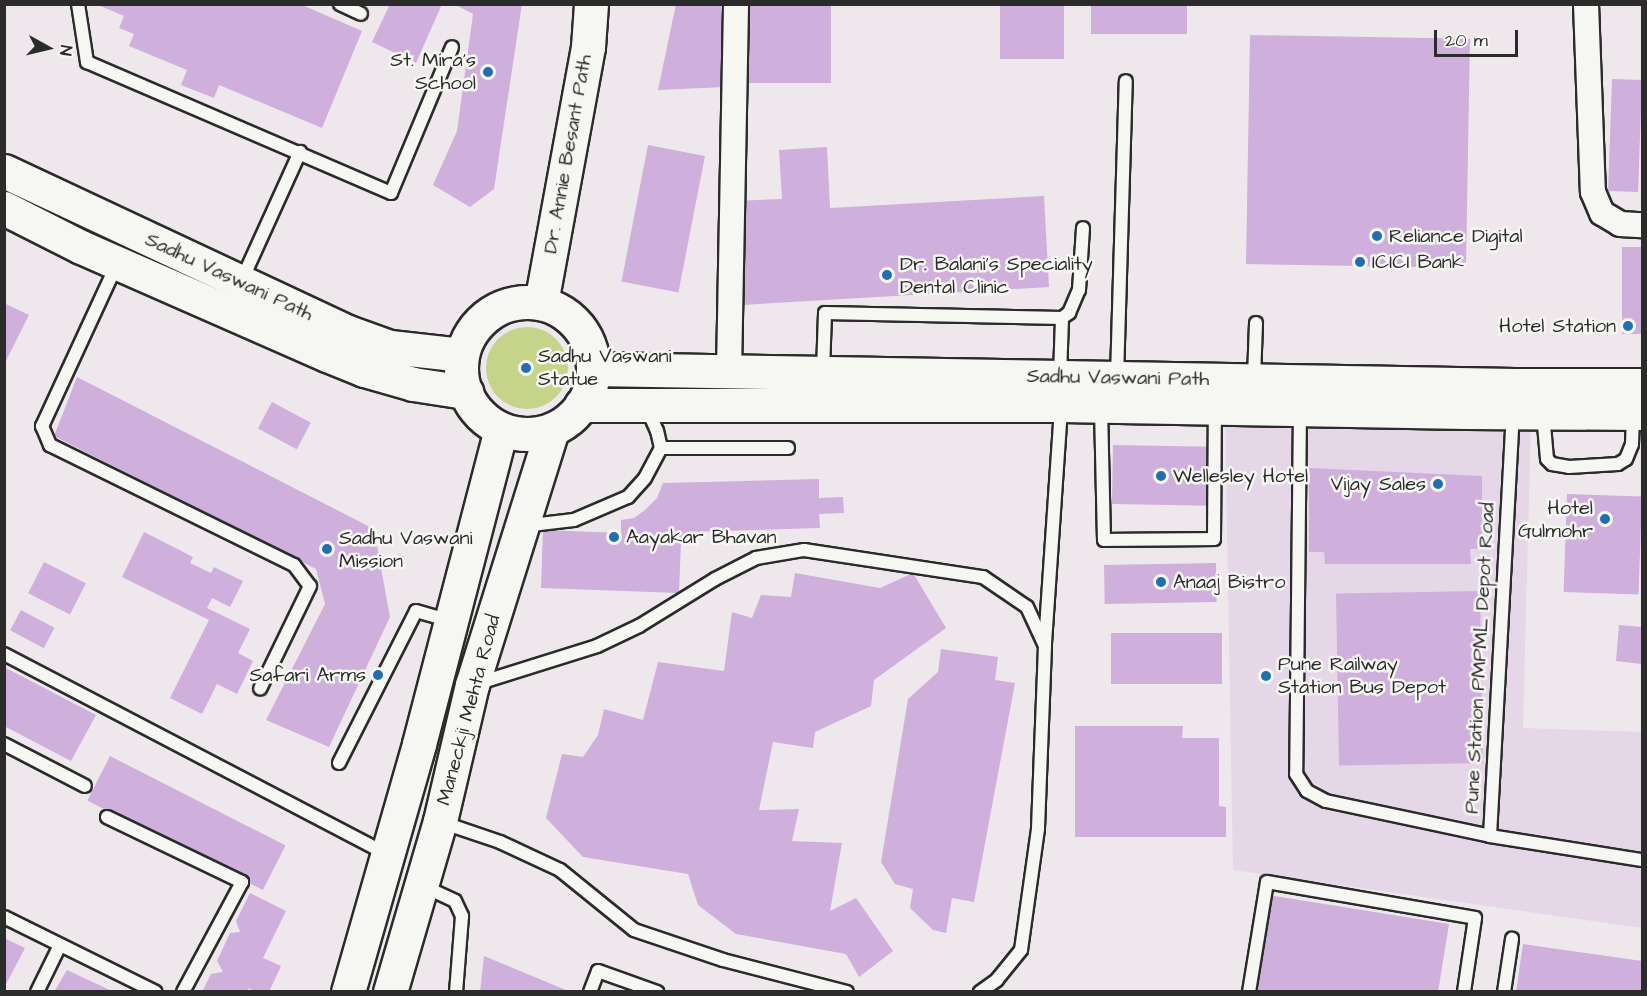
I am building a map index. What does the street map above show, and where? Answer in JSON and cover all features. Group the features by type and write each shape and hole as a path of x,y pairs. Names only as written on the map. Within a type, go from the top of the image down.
{"main road":[{"name":"Dr. Annie Besant Path","path":"541,303 588,47 591,4"},
{"name":"Sadhu Vaswani Path","path":"4,171 348,333 390,347 462,355"},
{"path":"4,208 117,263 364,370 412,384 466,392"},
{"path":"515,303 541,303 553,307 574,321 588,343 593,369 591,381 581,405 573,415 552,429 526,434 501,429 480,414 466,392 462,355 473,330 491,312 515,303"},
{"name":"Sadhu Vaswani Path","path":"593,369 823,372 1060,391 1109,392 1254,380 1300,395 1520,402 1639,403"},
{"path":"581,405 645,405 1060,391"},
{"path":"1109,392 1215,408 1300,395"},
{"name":"Maneckji Mehta Road","path":"348,992 451,621 501,429"},
{"name":"Maneckji Mehta Road","path":"390,992 440,821 472,686 552,429"}],"street":[{"path":"729,371 736,4"},
{"path":"1586,4 1593,192 1602,213 1620,224 1642,225"}],"lane":[{"path":"78,4 87,62 391,193 452,47"},
{"path":"340,4 361,14"},
{"path":"1126,81 1109,392 1104,540 1214,539 1215,408"},
{"path":"240,283 300,152"},
{"path":"823,372 825,314 1062,318 1069,314 1078,290 1083,228"},
{"path":"117,263 42,426 50,445 294,565 310,586 260,689"},
{"path":"980,992 997,980 1021,950 1038,829 1062,318"},
{"path":"1254,380 1256,323"},
{"name":"Pune Station PMPML Depot Road","path":"1300,395 1296,774 1307,791 1326,801 1490,836 1520,402"},
{"path":"1520,402 1547,459 1552,464 1569,467 1618,464 1626,459 1632,444 1639,403"},
{"path":"522,526 574,520 628,497 645,478 661,448 657,431 645,405"},
{"path":"661,448 788,447"},
{"path":"472,686 597,646 639,626 715,579 756,558 804,550 984,577 1027,607 1045,646"},
{"path":"339,763 416,611 451,621"},
{"path":"4,654 387,854"},
{"path":"4,744 85,786"},
{"path":"107,817 242,882 183,992"},
{"path":"440,821 500,842 560,870 634,930 723,960 848,992"},
{"path":"1490,836 1642,860"},
{"path":"1249,992 1268,882 1475,918 1464,992"},
{"path":"422,886 455,901 462,916 456,992"},
{"path":"4,917 156,992"},
{"path":"1504,992 1512,939"},
{"path":"37,992 60,945"},
{"path":"590,992 598,971 657,992"}],"shaded area":[{"path":"1225,417 1531,421 1523,728 1642,732 1642,928 1233,870"}],"green space":[{"path":"527,327 543,330 556,339 565,352 568,368 565,384 556,397 543,406 527,409 511,406 498,397 489,384 486,368 489,352 498,339 511,330"}],"building":[{"path":"96,4 300,4 362,31 322,128 219,85 214,98 181,85 187,70 129,46 134,34 119,28 124,16"},
{"name":"St. Mira's School","path":"390,4 442,4 416,63 372,42"},
{"name":"St. Mira's School","path":"454,4 522,4 494,189 470,207 433,185 457,131 473,14"},
{"path":"676,4 721,4 725,87 658,90"},
{"path":"749,4 831,4 831,83 749,83"},
{"path":"1000,4 1064,4 1064,59 1000,59"},
{"path":"1091,4 1187,4 1187,34 1091,34"},
{"path":"1250,35 1470,39 1466,268 1246,264"},
{"path":"1612,79 1642,80 1638,192 1608,191"},
{"path":"648,145 705,156 678,293 621,281"},
{"path":"827,147 830,208 1044,196 1049,287 742,305 736,201 782,199 779,150"},
{"path":"1622,247 1642,247 1642,334 1622,334"},
{"path":"4,303 29,315 4,365"},
{"name":"Sadhu Vaswani Mission","path":"77,377 374,529 390,617 329,747 266,720 325,604 316,569 54,436"},
{"path":"272,402 311,423 297,449 258,428"},
{"name":"Wellesley Hotel","path":"1113,445 1212,447 1211,506 1112,504"},
{"path":"1309,468 1482,476 1482,549 1470,549 1471,564 1325,564 1324,552 1309,552"},
{"name":"Aayakar Bhavan","path":"819,479 819,498 843,497 844,513 819,514 820,528 688,532 681,541 679,593 541,588 543,530 621,533 621,520 634,518 645,510 657,498 663,483"},
{"path":"1567,494 1642,497 1639,595 1564,592"},
{"path":"144,532 193,557 190,563 211,573 214,567 243,581 230,607 212,598 207,608 250,629 238,653 253,661 237,694 217,684 202,714 170,698 209,620 122,577"},
{"path":"44,562 86,583 70,615 28,593"},
{"path":"1216,563 1217,602 1105,604 1104,565"},
{"path":"795,573 880,588 913,573 946,628 874,680 871,706 815,732 813,748 773,742 759,810 799,809 792,841 842,843 830,911 856,898 893,951 859,977 846,954 736,934 698,905 688,874 583,857 546,818 562,754 583,757 598,735 604,709 643,720 658,662 724,671 732,612 752,618 761,595 791,597"},
{"path":"1480,591 1483,763 1339,765 1336,594"},
{"path":"21,610 55,628 44,648 10,630"},
{"path":"1619,625 1642,627 1642,664 1616,661"},
{"path":"1111,633 1222,633 1222,684 1111,684"},
{"path":"941,649 998,657 995,680 1015,683 974,902 952,898 946,933 933,930 910,908 913,889 895,884 881,862 908,699 938,672"},
{"path":"4,667 96,715 71,761 4,726"},
{"path":"1075,726 1183,726 1182,738 1219,738 1219,806 1226,807 1226,837 1075,837"},
{"path":"110,756 286,845 263,890 87,801"},
{"path":"250,893 286,911 263,958 281,966 269,992 255,992 249,988 247,992 202,992 211,974 223,972 217,961 230,933 240,932 236,921"},
{"path":"1268,895 1449,924 1438,992 1253,992"},
{"path":"4,938 25,948 4,988"},
{"path":"1523,944 1642,961 1642,992 1516,992"},
{"path":"484,956 566,990 566,992 480,992"},
{"path":"67,970 114,992 54,992"}],"place":[{"name":"St. Mira's School","path":"488,72"},
{"name":"Reliance Digital","path":"1377,236"},
{"name":"ICICI Bank","path":"1360,262"},
{"name":"Dr. Balani's Speciality Dental Clinic","path":"887,275"},
{"name":"Hotel Station","path":"1628,326"},
{"name":"Sadhu Vaswani Statue","path":"526,368"},
{"name":"Wellesley Hotel","path":"1161,476"},
{"name":"Vijay Sales","path":"1438,484"},
{"name":"Hotel Gulmohr","path":"1605,519"},
{"name":"Aayakar Bhavan","path":"614,537"},
{"name":"Sadhu Vaswani Mission","path":"327,549"},
{"name":"Anaaj Bistro","path":"1161,582"},
{"name":"Safari Arms","path":"378,675"},
{"name":"Pune Railway Station Bus Depot","path":"1266,676"}]}
